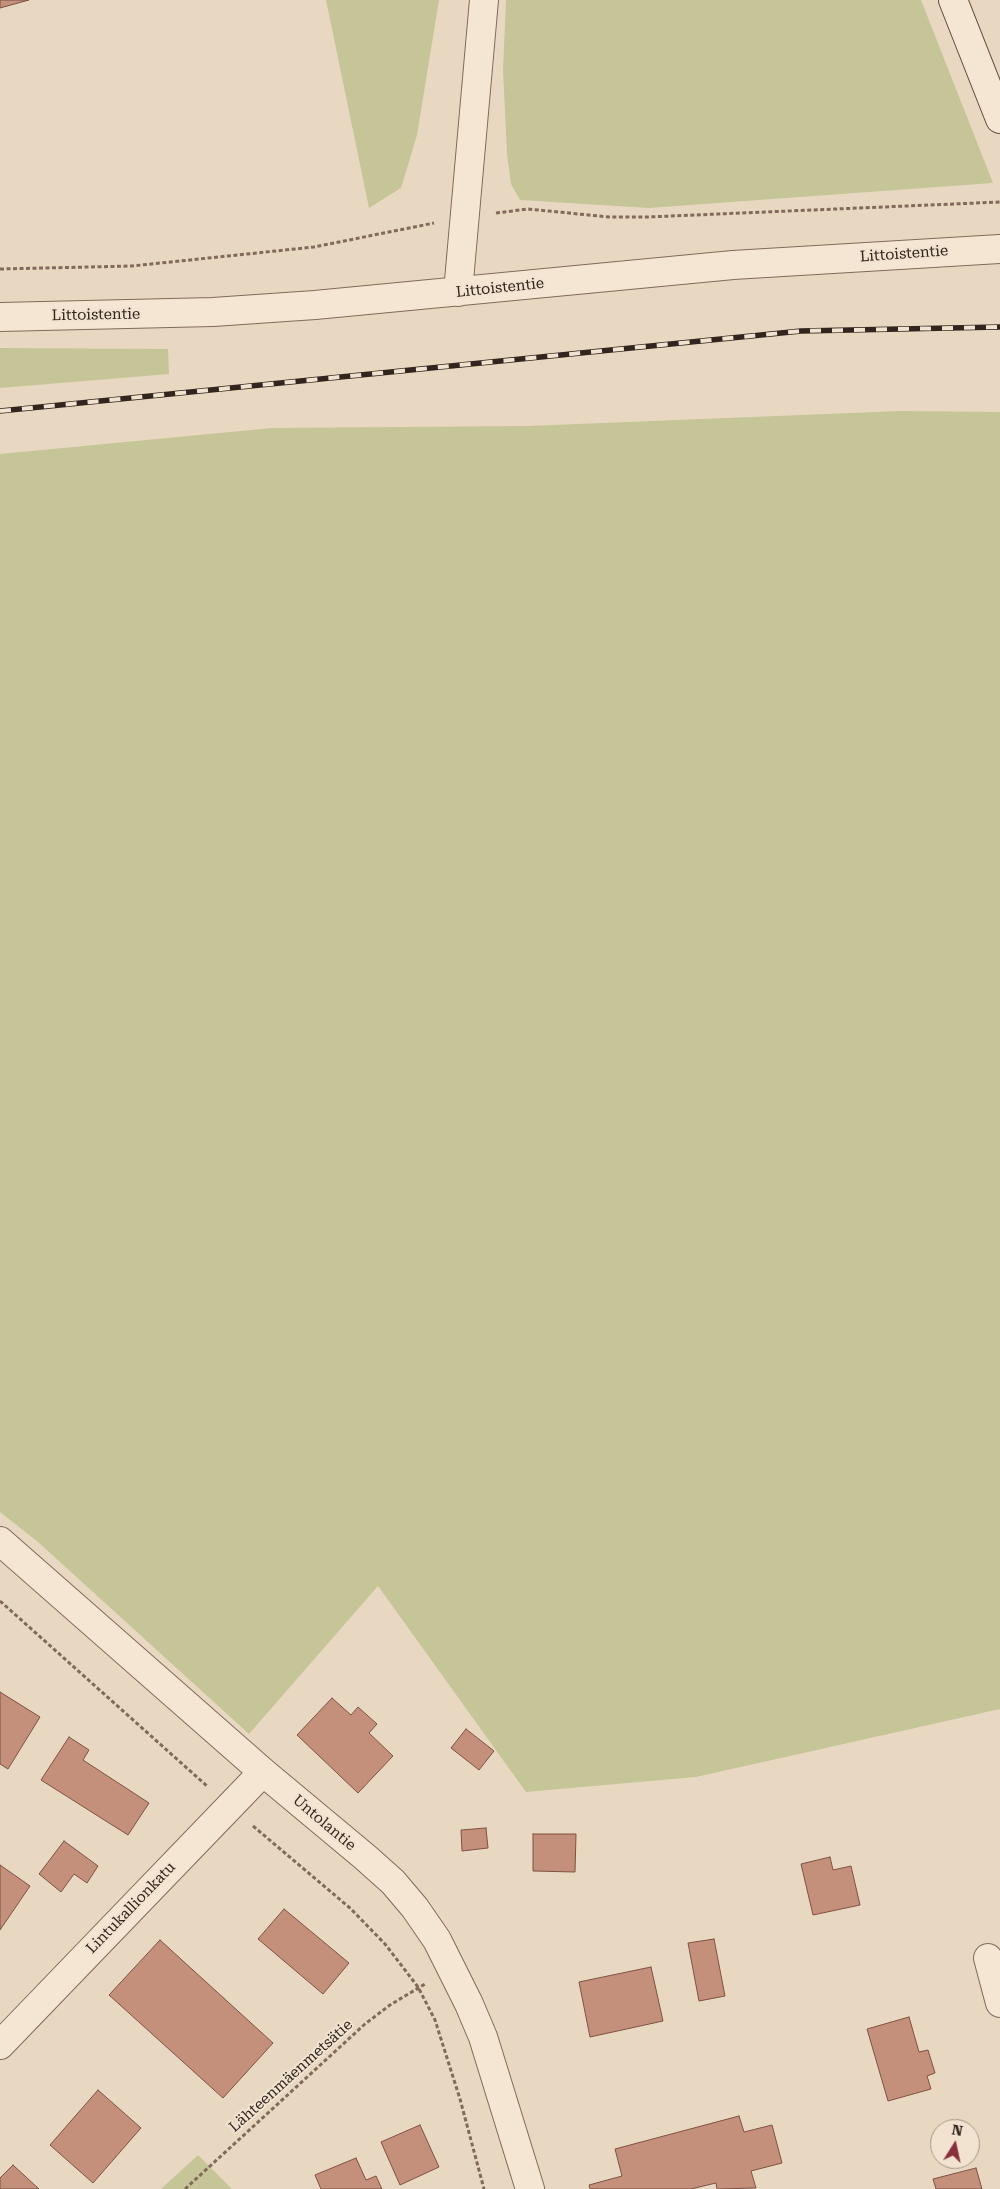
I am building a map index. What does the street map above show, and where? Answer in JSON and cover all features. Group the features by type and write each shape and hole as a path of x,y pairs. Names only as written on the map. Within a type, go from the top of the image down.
{"street":[{"path":"458,292 484,0"},
{"path":"953,0 1000,120"},
{"name":"Littoistentie","path":"0,317 213,312 315,306 733,265 1000,248"},
{"name":"Untolantie","path":"0,1540 263,1772 393,1882 415,1908 437,1940 470,2004 483,2037 530,2189"},
{"name":"Lintukallionkatu","path":"0,2045 229,1805 263,1772"},
{"path":"988,1958 1000,2004"}],"path":[{"path":"0,269 132,266 314,247 466,217 528,209 608,217 648,218 1000,202"},
{"path":"0,1601 229,1805 350,1908 386,1944 418,1987 435,2020 460,2098 484,2189"},
{"name":"Lähteenmäenmetsätie","path":"184,2189 366,2024 418,1987"}],"shaded area":[{"path":"326,0 439,0 417,135 401,188 369,208"},
{"path":"506,0 921,0 993,183 649,208 520,200 511,184 507,154 503,70"},
{"path":"0,348 168,349 169,374 0,388"},
{"path":"901,411 1000,412 1000,1709 696,1777 526,1792 378,1586 249,1734 38,1542 0,1512 0,454 272,428 527,426"},
{"path":"198,2155 232,2189 161,2189"}],"building":[{"path":"0,0 29,0 0,8"},
{"path":"0,1692 40,1717 8,1769 0,1764"},
{"path":"332,1698 351,1715 358,1707 377,1724 369,1733 393,1756 358,1793 297,1735"},
{"path":"466,1729 494,1751 479,1770 451,1748"},
{"path":"69,1737 89,1750 83,1760 149,1803 128,1835 41,1780"},
{"path":"486,1828 488,1848 462,1851 461,1830"},
{"path":"533,1834 576,1834 575,1872 533,1871"},
{"path":"64,1841 98,1866 87,1883 74,1874 61,1892 39,1874"},
{"path":"830,1857 833,1870 851,1866 860,1905 813,1915 801,1864"},
{"path":"0,1865 30,1886 0,1930"},
{"path":"284,1909 349,1963 323,1994 258,1939"},
{"path":"714,1939 725,1996 699,2001 688,1943"},
{"path":"160,1940 273,2043 223,2098 109,1995"},
{"path":"651,1967 663,2021 590,2037 579,1982"},
{"path":"909,2017 919,2052 928,2050 935,2073 927,2076 931,2089 888,2101 867,2029"},
{"path":"98,2090 141,2128 93,2183 50,2145"},
{"path":"739,2116 744,2132 772,2125 782,2163 751,2171 756,2188 717,2189 716,2183 691,2189 590,2189 589,2185 622,2176 615,2149"},
{"path":"420,2125 439,2167 400,2185 381,2142"},
{"path":"356,2158 366,2180 376,2176 382,2189 321,2189 315,2175"},
{"path":"13,2165 39,2189 0,2189 0,2178"},
{"path":"976,2169 982,2189 936,2189 933,2179"}],"railway":[{"path":"0,411 801,331 1000,327"}]}
